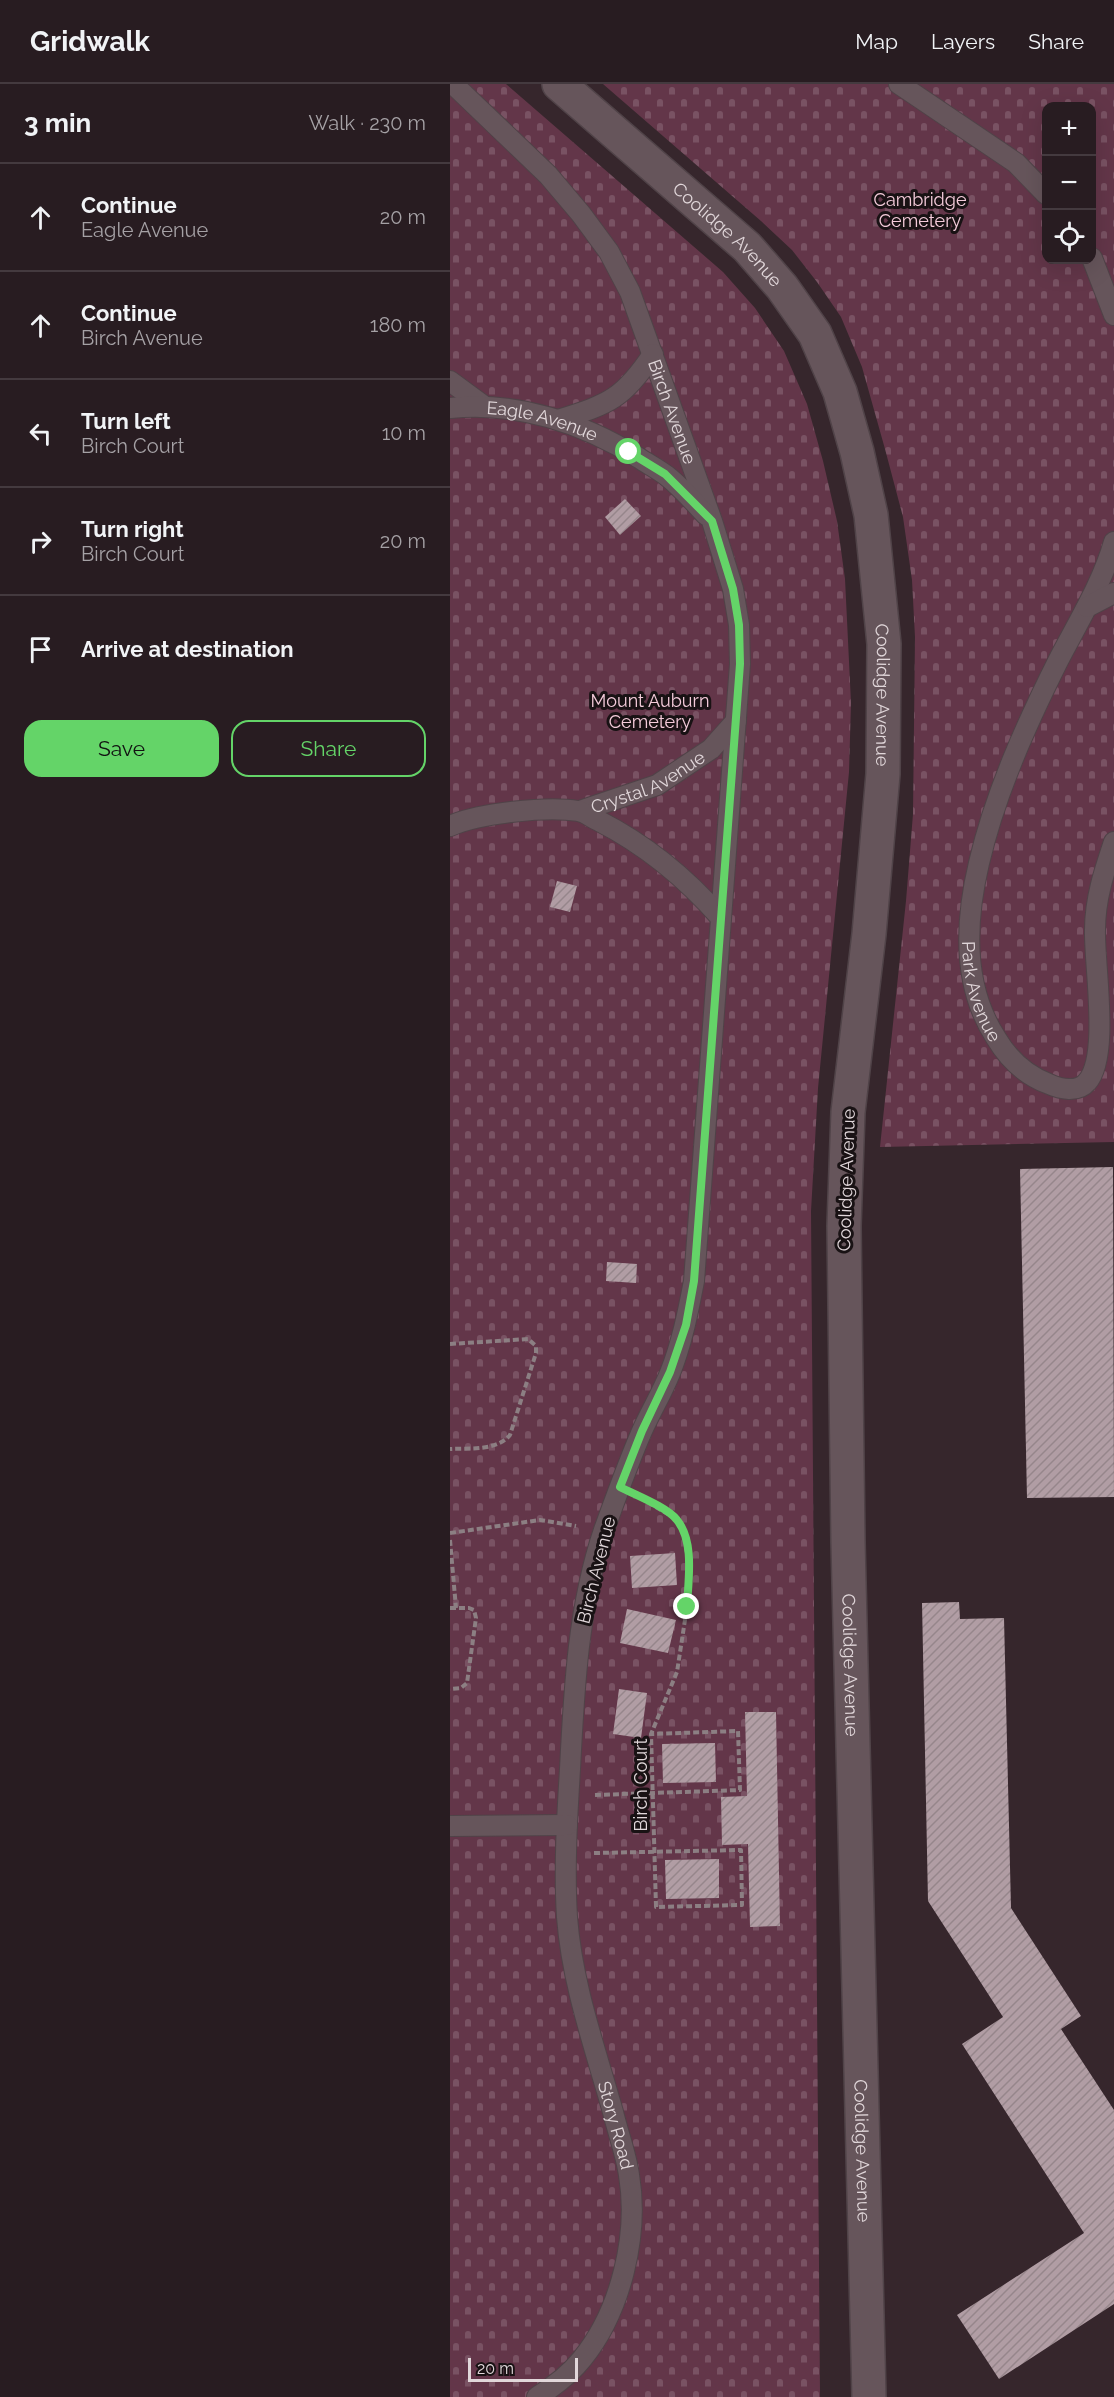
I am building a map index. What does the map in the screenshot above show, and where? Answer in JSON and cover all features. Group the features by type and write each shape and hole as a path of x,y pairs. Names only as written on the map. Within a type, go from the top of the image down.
{"street":[{"name":"Coolidge Avenue","path":"559,84 747,247 782,287 815,334 840,392 871,514 885,644 883,774 868,934 849,1093 844,1216 848,1542 869,2397"}],"lane":[{"name":"Birch Avenue","path":"453,84 548,175 609,252 630,292 712,521 733,589 739,625 740,664 694,1281 686,1325 670,1372 642,1431 603,1533 588,1593 574,1686 567,1826"},
{"path":"899,84 1016,163 1042,189"},
{"path":"1094,264 1114,315"},
{"path":"561,419 613,400 636,380 653,354"},
{"path":"450,381 484,406"},
{"name":"Eagle Avenue","path":"450,408 484,406 561,419 596,434 665,474 712,521"},
{"path":"1087,607 1114,542"},
{"path":"1087,607 1114,593"},
{"name":"Park Avenue","path":"1087,607 1020,743 993,815 979,863 969,918 971,975 983,1018 1008,1058 1033,1078 1059,1088 1075,1089 1087,1083 1095,1066 1099,987 1094,932 1098,892 1114,842"},
{"name":"Crystal Avenue","path":"450,826 495,813 579,811 657,785 711,748 736,721"},
{"name":"Crystal Avenue","path":"579,811 617,831 673,870 699,893 721,918"},
{"path":"450,1826 567,1826"},
{"name":"Story Road","path":"537,2397 553,2387 582,2360 604,2327 626,2258 632,2215 629,2175 578,1988 570,1948 566,1900 567,1826"}],"path":[{"path":"450,1344 528,1339 536,1346 510,1435 496,1446 450,1449"},
{"name":"Birch Court","path":"620,1487 676,1519 684,1534 688,1558 687,1607 677,1671 651,1734 652,1793 654,1852 656,1907 742,1905 741,1850 654,1852"},
{"path":"450,1533 540,1520 566,1523 603,1533"},
{"path":"450,1540 456,1608"},
{"path":"450,1608 469,1608 474,1610 476,1618 467,1683 461,1688 450,1689"},
{"path":"568,1796 740,1790 738,1731 651,1734"},
{"path":"566,1854 654,1852"}],"green space":[{"name":"Mount Auburn Cemetery","path":"450,84 506,84 723,272 755,308 784,351 807,404 837,521 845,579 851,703 849,772 818,1088 811,1211 820,2397 450,2397"},
{"name":"Cambridge Cemetery","path":"603,84 1114,84 1114,1142 880,1147 913,814 915,637 912,580 903,517 862,367 841,317 792,250"}],"building":[{"path":"625,499 641,516 620,535 605,517"},
{"path":"557,881 577,886 570,912 550,907"},
{"path":"1113,1167 1114,1497 1027,1498 1020,1169"},
{"path":"607,1262 637,1264 636,1283 606,1281"},
{"path":"675,1553 677,1585 632,1588 630,1556"},
{"path":"959,1602 960,1619 1004,1618 1011,1908 1081,2016 1061,2029 1114,2110 1114,2304 999,2379 957,2315 1084,2233 962,2044 1003,2017 928,1901 922,1603"},
{"path":"627,1609 676,1620 668,1653 620,1643"},
{"path":"619,1689 647,1693 641,1738 613,1734"},
{"path":"745,1712 776,1712 780,1926 750,1927 748,1844 722,1845 721,1797 747,1796"},
{"path":"715,1743 716,1782 663,1783 662,1744"},
{"path":"719,1859 719,1898 666,1899 665,1860"}],"route":[{"path":"629,452 665,474 712,521 733,589 739,625 740,664 694,1281 686,1325 670,1372 642,1431 620,1487 676,1519 684,1534 688,1558 687,1607"}]}
